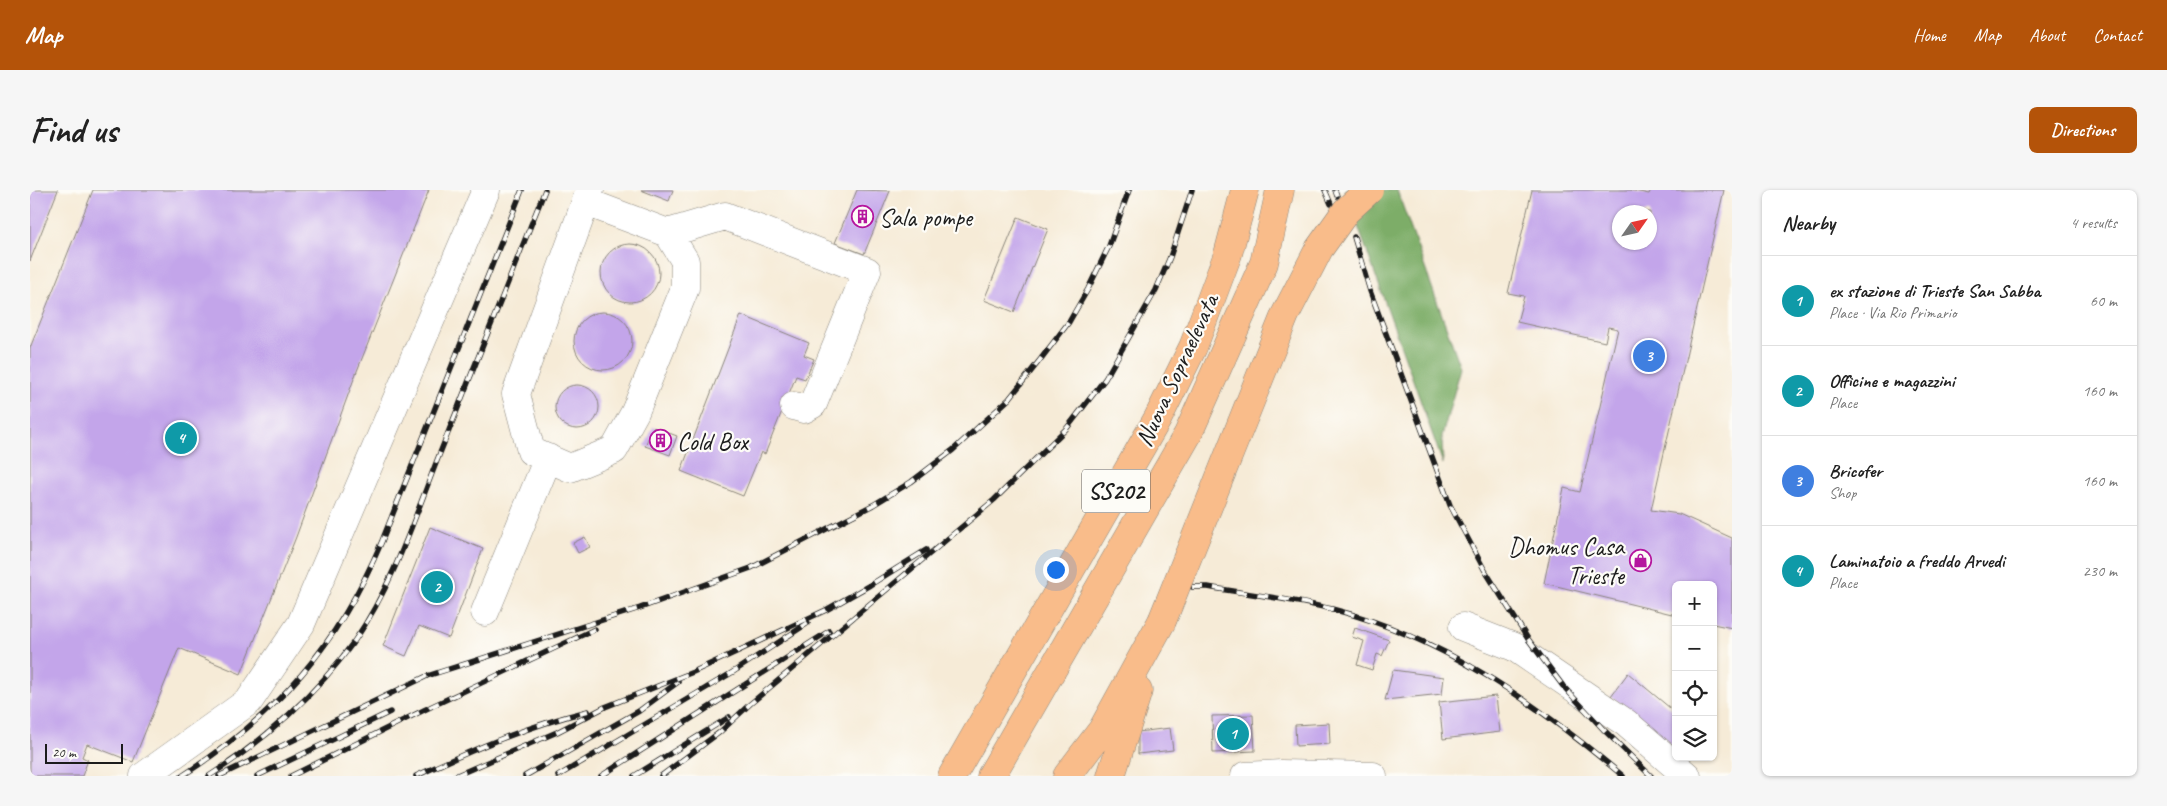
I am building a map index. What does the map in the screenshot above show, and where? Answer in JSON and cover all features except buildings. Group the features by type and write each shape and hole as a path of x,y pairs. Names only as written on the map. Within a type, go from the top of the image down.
{"highway":[{"name":"Nuova Sopraelevata","path":"952,776 1158,418 1192,347 1228,254 1244,190"},
{"name":"Nuova Sopraelevata","path":"991,776 1188,434 1264,263 1280,190"},
{"path":"1111,776 1115,757 1162,621 1285,315 1319,249 1346,211 1370,190"},
{"path":"1067,776 1102,730 1162,621"}],"street":[{"path":"144,776 249,701 301,624 486,190"},
{"path":"588,196 668,233 685,261 685,288 636,412 614,450 570,468 530,451 516,394 588,196"},
{"path":"668,233 725,216 867,271 814,404 804,409 794,406"},
{"path":"485,612 548,458"},
{"path":"1463,627 1514,647 1626,723 1687,776"},
{"path":"1246,776 1281,774 1374,776"}],"green space":[{"path":"1345,190 1397,190 1461,368 1442,436 1443,464"}],"railway":[{"path":"182,776 247,728 276,702 324,646 345,614 382,541 522,190"},
{"path":"209,776 250,748 307,698 355,640 381,597 402,551 545,190"},
{"path":"219,776 427,676 640,608 751,568 873,505 911,482 953,450 1009,399 1069,322 1109,246 1129,190"},
{"path":"661,776 720,732 750,704 994,500 1067,428 1105,379 1156,290 1170,257 1192,190"},
{"path":"1325,190 1331,204"},
{"path":"1335,190 1337,196"},
{"path":"1354,237 1370,291 1450,505 1484,569 1528,639 1563,686 1651,776"},
{"path":"455,776 557,732 605,707 693,672 826,610 926,550"},
{"path":"1192,587 1208,587 1317,605 1373,621 1412,637 1450,655 1522,698 1623,776"},
{"path":"558,776 733,672 808,623"},
{"path":"291,776 424,710 595,629"},
{"path":"601,776 829,631"},
{"path":"525,776 639,711 678,682"},
{"path":"416,776 501,739 588,711"},
{"path":"257,776 390,712"},
{"path":"634,776 729,717"}],"place":[{"name":"Sala pompe","path":"863,217"},
{"name":"Bricofer","path":"1649,356"},
{"name":"Laminatoio a freddo Arvedi","path":"181,438"},
{"name":"Cold Box","path":"661,441"},
{"name":"Dhomus Casa Trieste","path":"1640,560"},
{"name":"Officine e magazzini","path":"437,587"},
{"name":"ex stazione di Trieste San Sabba","path":"1233,734"}]}
